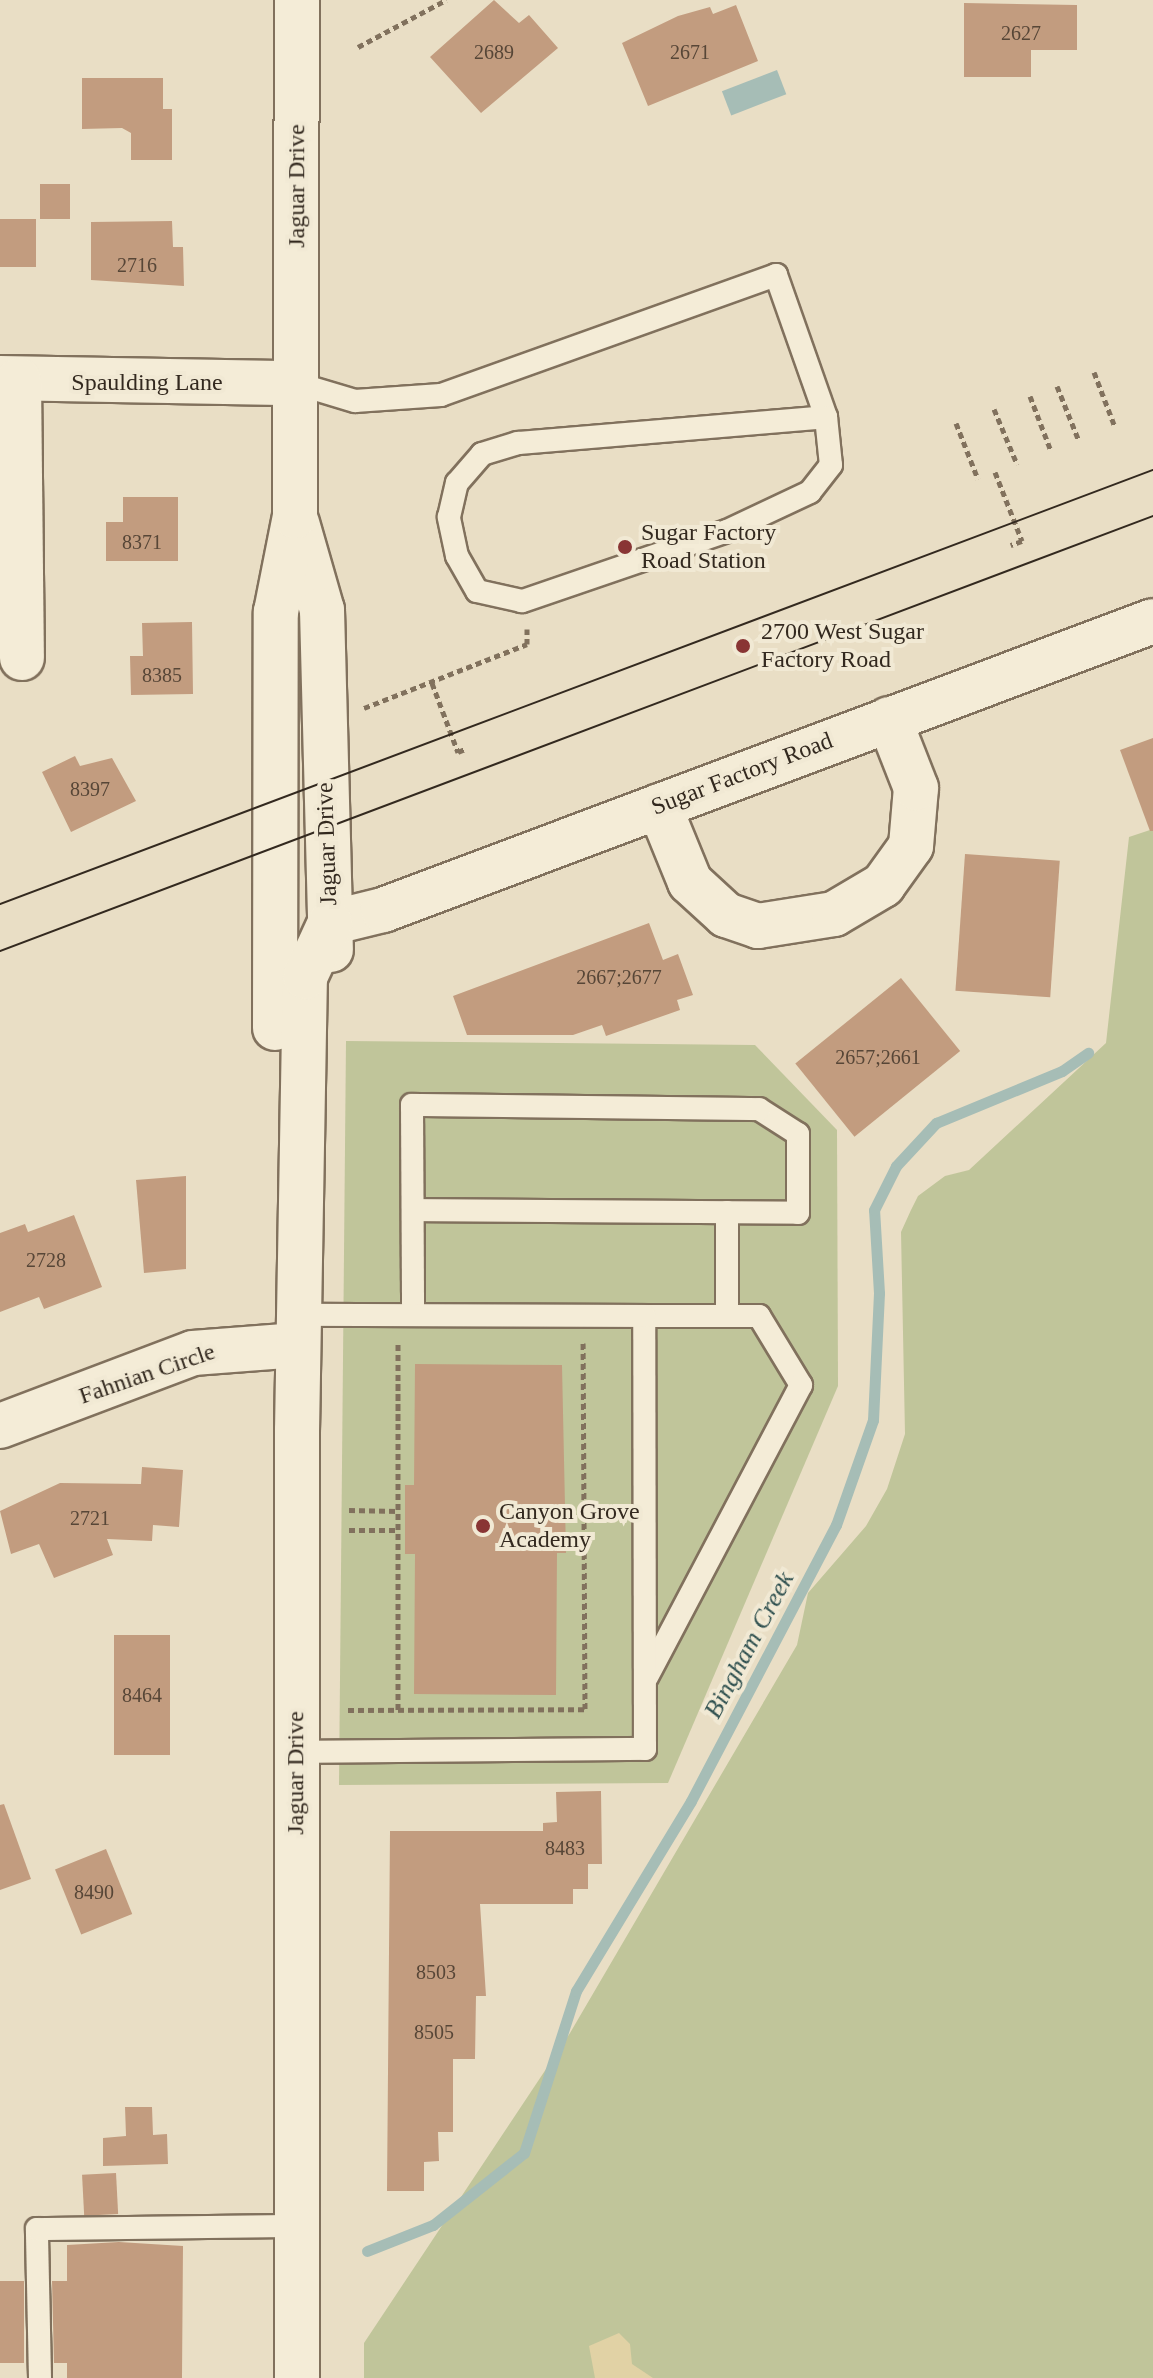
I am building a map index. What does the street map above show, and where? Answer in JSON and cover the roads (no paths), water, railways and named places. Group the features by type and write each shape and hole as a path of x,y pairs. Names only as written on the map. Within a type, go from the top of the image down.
{"main road":[{"name":"Jaguar Drive","path":"297,0 295,516 276,612 274,1113 302,1168 296,1752 297,2378"},
{"name":"Spaulding Lane","path":"10,379 295,383"},
{"path":"10,379 22,658"},
{"name":"Jaguar Drive","path":"295,516 322,610 330,923"},
{"name":"Sugar Factory Road","path":"330,923 383,910 1153,621"},
{"path":"659,806 690,882 719,911 758,926 834,914 883,885 911,846 916,788 889,719"},
{"path":"302,1168 305,977 330,923"},
{"name":"Fahnian Circle","path":"0,1426 193,1353 299,1330"}],"lane":[{"path":"295,383 355,401 441,395 776,275 826,417 831,465 810,492 727,531 522,601 477,591 457,556 451,505 457,483 482,454 518,443 826,417"},
{"path":"413,1210 798,1213 798,1134 759,1109 412,1105 413,1315"},
{"path":"727,1212 727,1316"},
{"path":"299,1330 413,1315 759,1316 801,1385 645,1681"},
{"path":"296,1752 645,1749 644,1316"},
{"path":"40,2378 37,2229 298,2226"}],"water":[{"path":"777,70 786,94 731,115 722,91"}],"waterway":[{"name":"Bingham Creek","path":"367,2251 433,2225 524,2153 576,1991 691,1801 836,1525 873,1420 879,1293 874,1210 896,1166 936,1123 1062,1071 1088,1053"}],"tram line":[{"path":"0,904 1153,470"},
{"path":"0,951 1153,516"}],"place":[{"name":"Sugar Factory Road Station","path":"625,547"},
{"name":"2700 West Sugar Factory Road","path":"743,646"},
{"name":"Canyon Grove Academy","path":"483,1526"}]}
